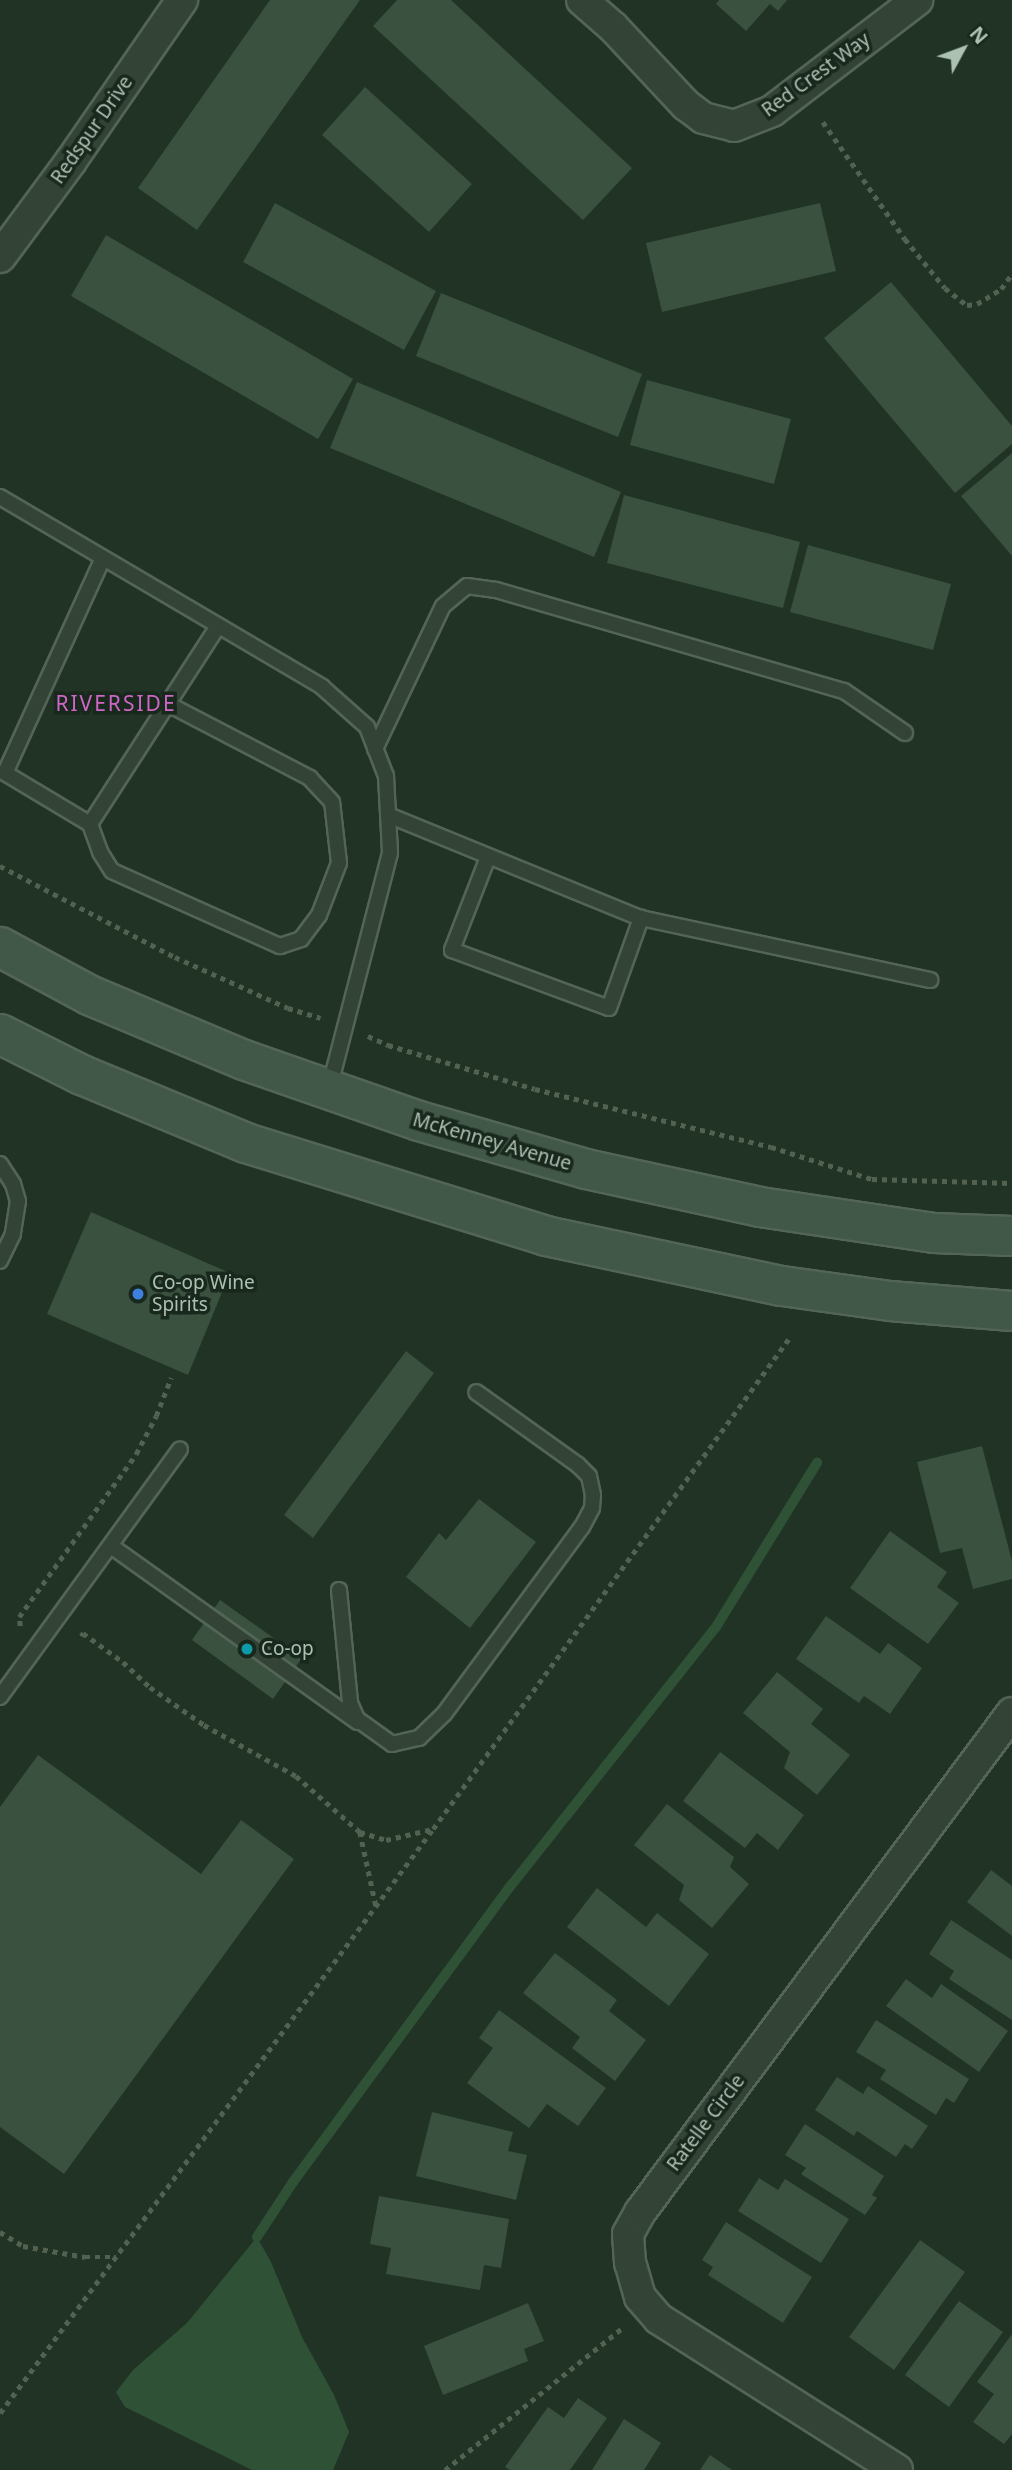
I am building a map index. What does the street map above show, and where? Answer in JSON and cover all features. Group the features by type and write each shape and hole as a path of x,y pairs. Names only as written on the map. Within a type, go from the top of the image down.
{"main road":[{"name":"McKenney Avenue","path":"0,947 89,995 244,1060 419,1121 599,1172 760,1207 934,1233 1012,1236"},
{"path":"0,1034 82,1075 246,1143 546,1236 782,1286 890,1301 1012,1311"}],"street":[{"name":"Redspur Drive","path":"0,257 71,161 182,0"},
{"name":"Red Crest Way","path":"582,0 614,27 686,105 703,118 734,126 772,111 893,11 917,0"},
{"name":"Ratelle Circle","path":"897,2470 659,2319 640,2297 630,2263 628,2234 641,2211 1012,1713"}],"lane":[{"path":"0,497 322,687 367,727 386,776 390,853 329,1089"},
{"path":"103,558 5,773 90,824 100,852 112,871 280,946 301,939 318,915 339,863 332,802 310,778 168,704"},
{"path":"375,748 443,606 467,586 496,590 844,691 905,733"},
{"path":"90,824 218,626"},
{"path":"388,815 641,918 930,980"},
{"path":"488,857 452,950 609,1007 641,918"},
{"path":"0,1164 13,1184 18,1201 13,1234 0,1261"},
{"path":"111,1546 376,1735 391,1744 419,1738 432,1728 582,1527 592,1508 593,1495 589,1476 578,1465 476,1392"},
{"path":"0,1697 180,1449"},
{"path":"340,1590 349,1703 357,1718 376,1735"}],"path":[{"path":"823,122 905,239 945,288 967,305 977,304 1000,289 1012,274"},
{"path":"0,866 175,957 288,1008"},
{"path":"388,1045 534,1089 771,1147 873,1179 1012,1183"},
{"path":"0,2413 433,1829 790,1337"},
{"path":"13,1636 20,1622 19,1617 136,1454 171,1378"},
{"path":"20,1622 66,1656 83,1633 184,1712 296,1776 360,1832 386,1840 404,1838 433,1829"},
{"path":"360,1832 376,1906"},
{"path":"0,2232 23,2246 85,2257 116,2257"},
{"path":"445,2470 623,2327"}],"shaded area":[{"path":"257,2237 271,2262 302,2337 334,2395 349,2432 333,2470 252,2470 125,2407 116,2392 133,2370 187,2323"}],"building":[{"path":"270,0 360,0 197,230 138,188"},
{"path":"397,0 451,0 632,168 583,220 373,26"},
{"path":"719,0 787,0 778,11 770,4 746,31 716,4"},
{"path":"365,87 472,184 429,232 322,135"},
{"path":"275,203 436,291 404,350 243,262"},
{"path":"820,203 836,271 662,312 646,243"},
{"path":"106,235 353,379 318,439 71,296"},
{"path":"891,282 1012,426 1012,444 955,493 824,338"},
{"path":"441,293 642,374 618,437 416,356"},
{"path":"647,380 791,419 774,484 630,445"},
{"path":"357,382 621,492 594,557 330,448"},
{"path":"1012,453 1012,556 961,496"},
{"path":"624,495 800,542 783,608 607,563"},
{"path":"808,545 951,584 933,650 790,612"},
{"name":"Co-op Wine Spirits","path":"91,1212 230,1273 188,1375 47,1314"},
{"path":"406,1351 434,1373 313,1538 284,1515"},
{"path":"982,1446 1012,1561 1012,1579 973,1589 962,1548 940,1553 917,1462"},
{"path":"479,1499 536,1542 470,1628 406,1577 439,1533 446,1540"},
{"path":"890,1531 947,1572 937,1587 959,1603 928,1644 850,1588"},
{"name":"Co-op","path":"220,1600 302,1658 273,1699 192,1640"},
{"path":"826,1616 880,1654 888,1643 922,1668 890,1714 864,1696 859,1703 796,1659"},
{"path":"777,1672 823,1709 811,1724 850,1755 817,1795 784,1768 790,1752 743,1713"},
{"path":"720,1752 804,1815 778,1850 757,1833 745,1848 683,1801"},
{"path":"38,1755 201,1874 241,1820 294,1859 64,2174 0,2127 0,1807"},
{"path":"667,1804 734,1857 730,1867 749,1884 712,1928 679,1900 684,1885 634,1845"},
{"path":"991,1870 1012,1886 1012,1936 967,1902"},
{"path":"597,1888 646,1927 657,1913 709,1954 669,2006 567,1927"},
{"path":"951,1920 1012,1960 1012,2020 949,1979 954,1971 929,1954"},
{"path":"555,1953 617,2000 609,2011 646,2040 615,2081 572,2048 580,2037 523,1993"},
{"path":"906,1979 932,1998 941,1984 1008,2031 979,2072 886,2006"},
{"path":"499,2010 606,2088 578,2126 547,2104 529,2128 467,2083 493,2048 479,2038"},
{"path":"876,2020 969,2079 954,2103 946,2098 936,2115 880,2079 886,2070 856,2052"},
{"path":"837,2077 863,2094 868,2086 928,2126 912,2149 905,2144 896,2157 857,2131 854,2136 815,2110"},
{"path":"432,2112 513,2132 508,2151 527,2155 516,2200 416,2176"},
{"path":"805,2124 884,2176 872,2195 877,2198 865,2215 801,2174 806,2168 785,2155"},
{"path":"759,2178 778,2190 785,2179 849,2219 821,2263 738,2211"},
{"path":"379,2196 509,2219 501,2268 484,2265 480,2290 386,2274 391,2248 370,2244"},
{"path":"726,2222 812,2277 783,2323 708,2275 713,2267 702,2260"},
{"path":"920,2240 965,2272 894,2370 849,2337"},
{"path":"959,2301 1003,2332 949,2407 905,2375"},
{"path":"528,2303 544,2341 524,2349 528,2361 443,2395 424,2346"},
{"path":"1012,2334 1012,2434 1004,2444 973,2422 994,2394 977,2382"},
{"path":"578,2398 607,2418 570,2470 510,2470 505,2467 548,2407 564,2418"},
{"path":"624,2419 661,2443 644,2470 592,2470"},
{"path":"710,2455 732,2470 700,2470"}],"waterway":[{"path":"257,2237 293,2182 513,1883 716,1627 817,1463"}],"place":[{"name":"Co-op Wine Spirits","path":"138,1294"},
{"name":"Co-op","path":"247,1649"}],"district":[{"name":"RIVERSIDE","path":"116,703"}]}
